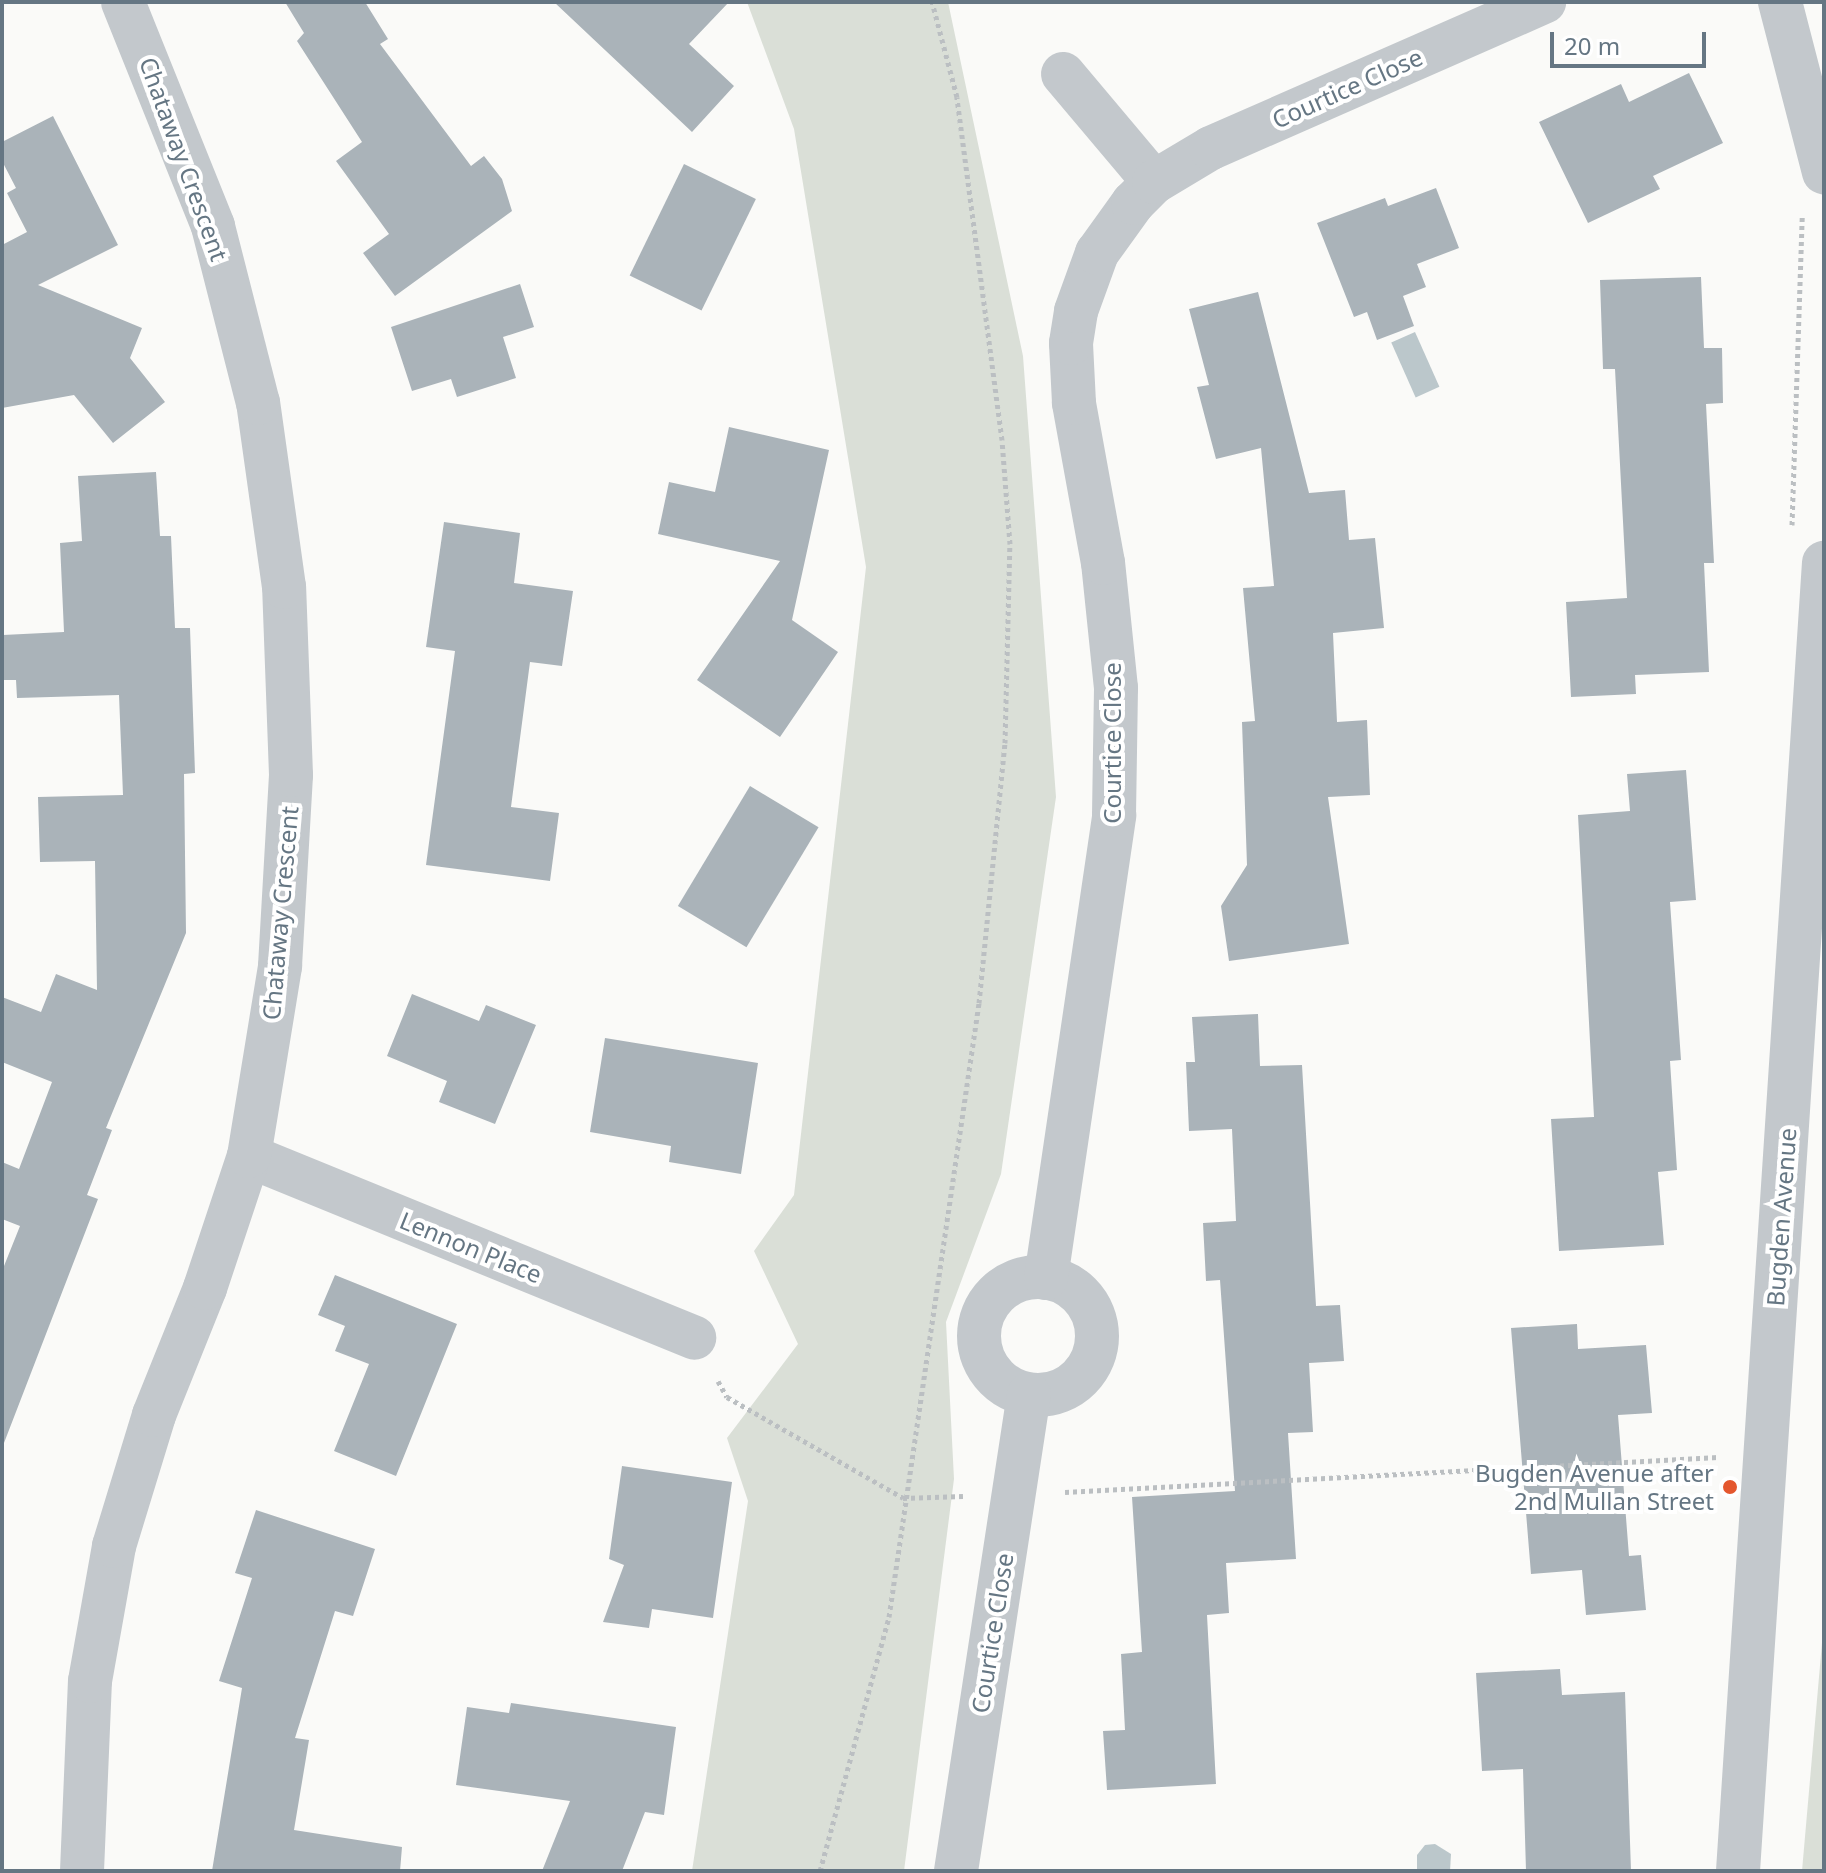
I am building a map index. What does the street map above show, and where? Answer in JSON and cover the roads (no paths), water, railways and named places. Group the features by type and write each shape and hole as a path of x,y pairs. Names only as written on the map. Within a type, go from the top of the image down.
{"street":[{"name":"Chataway Crescent","path":"82,1871 90,1681 114,1546 154,1415 205,1288 249,1156 280,966 291,790 284,587 258,403 213,226 123,2"},
{"name":"Courtice Close","path":"1046,1278 1114,815 1116,688 1103,563 1074,403 1071,343 1076,311 1097,253 1133,203 1154,182 1211,148 1544,2"},
{"path":"1780,2 1824,172"},
{"path":"1063,74 1154,182"},
{"name":"Bugden Avenue","path":"1738,1871 1824,563"},
{"name":"Lennon Place","path":"249,1156 694,1338"},
{"path":"1030,1278 1046,1278 1074,1289 1085,1301 1097,1329 1097,1344 1074,1384 1029,1395 1014,1391 990,1372 979,1344 979,1328 1002,1289 1030,1278"},
{"name":"Courtice Close","path":"956,1871 1029,1395"}],"place":[{"name":"Bugden Avenue after 2nd Mullan Street","path":"1730,1487"}]}
